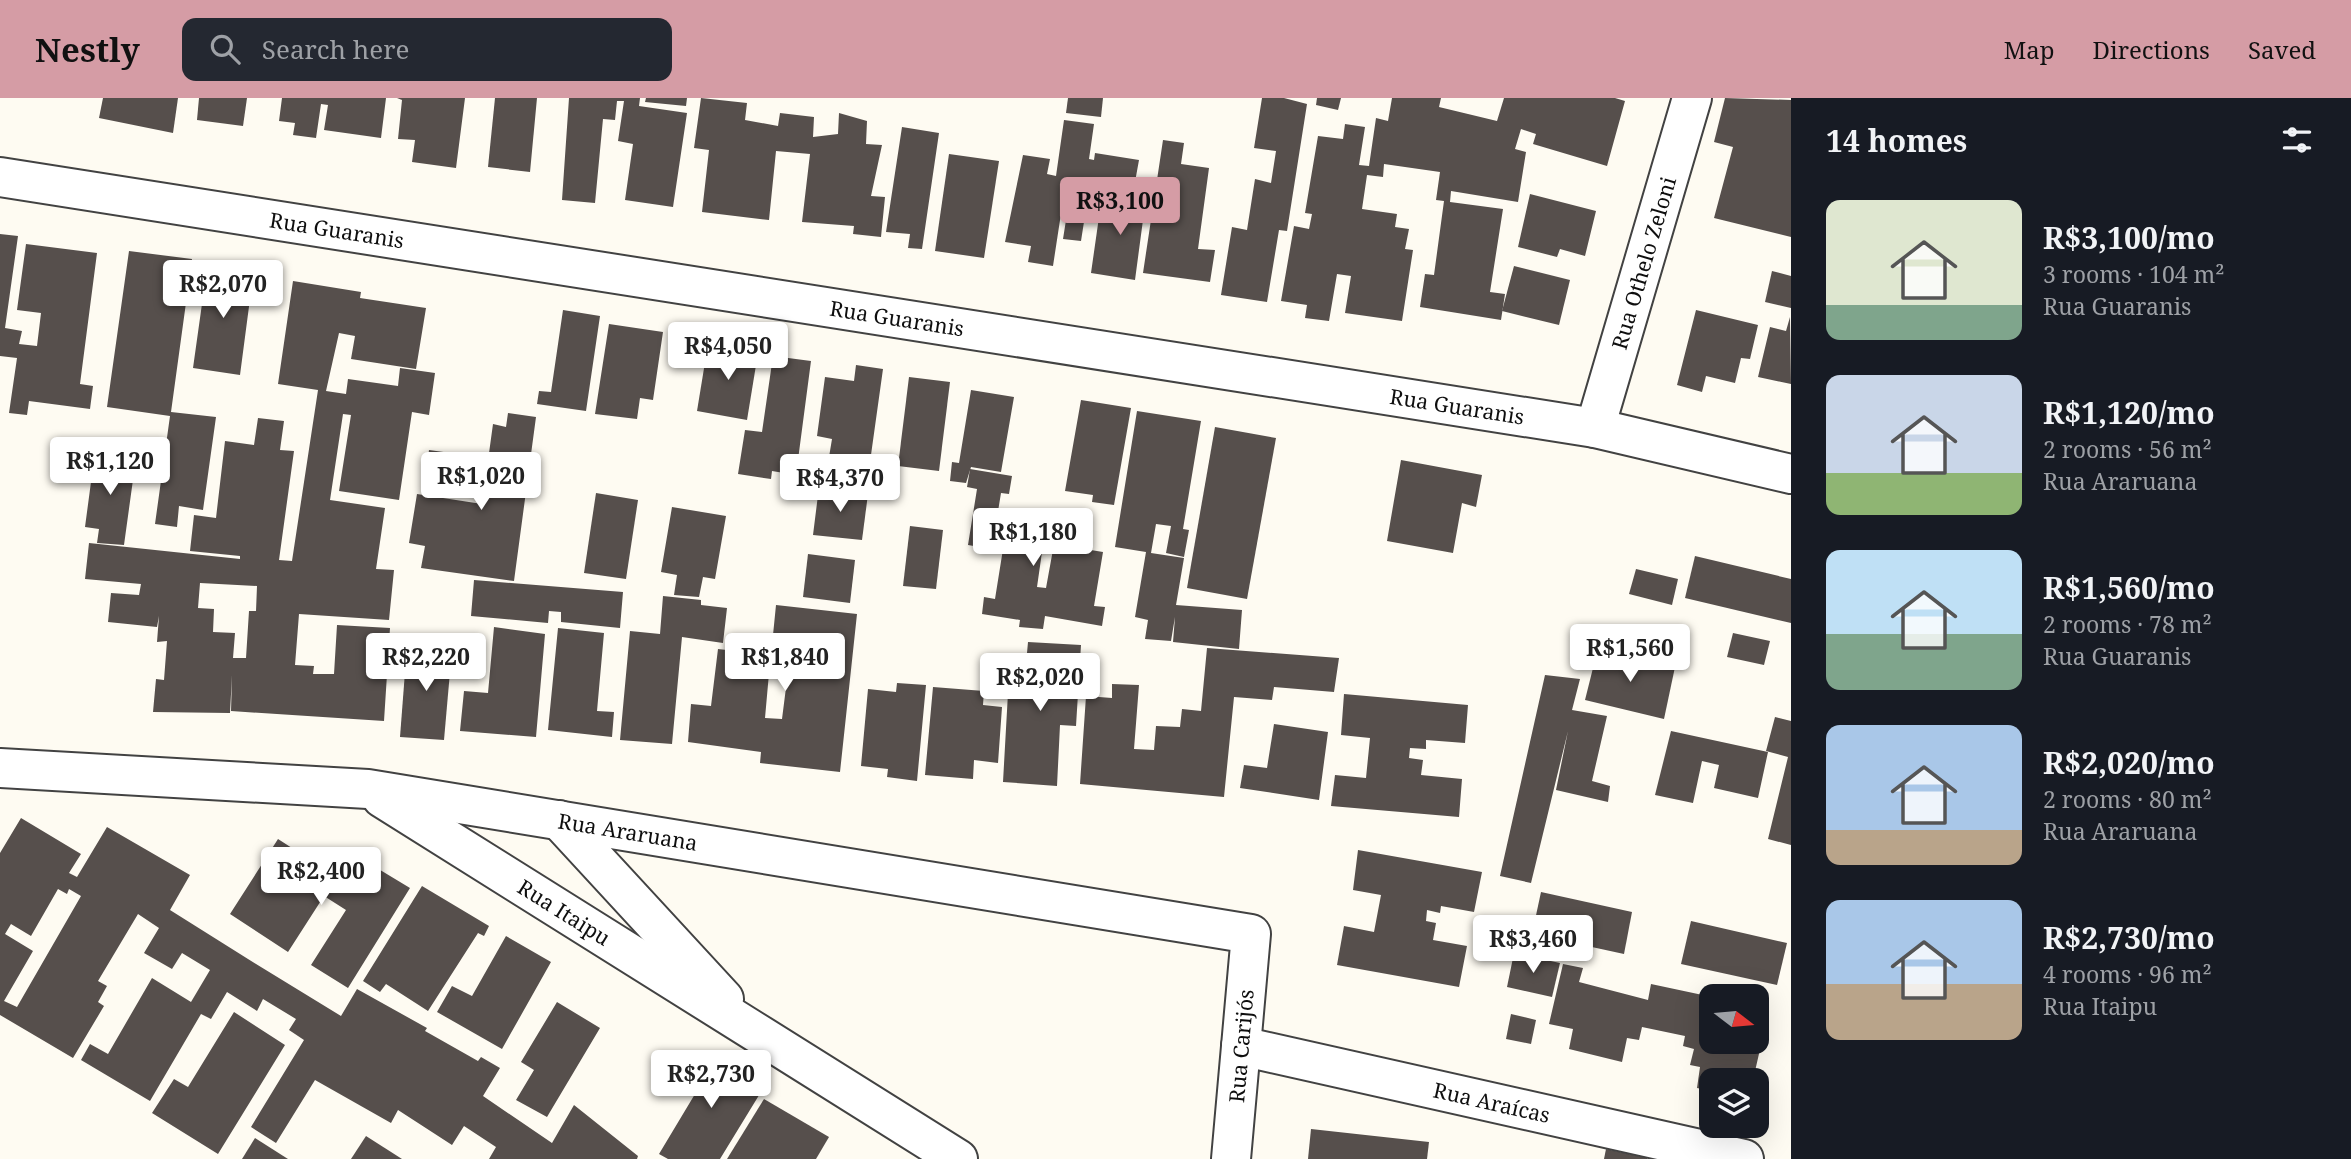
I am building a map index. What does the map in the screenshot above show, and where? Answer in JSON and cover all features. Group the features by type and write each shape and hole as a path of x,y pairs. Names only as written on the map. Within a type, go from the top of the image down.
{"street":[{"name":"Rua Othelo Zeloni","path":"1595,428 1692,98"},
{"name":"Rua Guaranis","path":"0,177 1595,428 1791,474"},
{"name":"Rua Araruana","path":"0,768 368,789 1251,934"},
{"name":"Rua Itaipu","path":"368,789 759,1037 958,1159"},
{"name":"Rua Itaipu","path":"559,820 759,1037"},
{"name":"Rua Carijós","path":"1231,1159 1251,934"},
{"name":"Rua Araícas","path":"1241,1046 1744,1159"}],"building":[{"path":"103,98 178,98 173,133 99,118"},
{"path":"199,98 247,98 243,126 197,120"},
{"path":"282,98 386,98 381,138 324,130 328,105 321,104 316,138 293,135 295,123 279,121"},
{"path":"397,98 465,98 456,168 412,162 415,140 398,139 402,100"},
{"path":"495,98 537,98 530,172 488,167"},
{"path":"569,98 640,98 639,106 687,113 673,207 625,200 633,144 618,141 624,101 617,101 615,120 603,119 595,203 562,200"},
{"path":"646,98 687,98 686,106 645,102"},
{"path":"701,98 747,103 745,120 778,126 780,113 814,117 813,137 838,134 839,113 867,121 866,144 882,145 871,196 885,197 881,237 853,234 854,226 802,222 810,154 776,151 769,220 702,212 709,150 694,148"},
{"path":"1068,98 1103,98 1101,117 1066,113"},
{"path":"1262,98 1284,98 1307,104 1287,231 1279,230 1267,302 1221,295 1232,227 1247,230 1255,179 1271,183 1276,151 1254,148"},
{"path":"1317,98 1341,98 1338,110 1316,105"},
{"path":"1392,98 1441,98 1439,107 1497,121 1504,98 1615,98 1625,101 1607,166 1533,144 1536,134 1521,129 1515,149 1526,152 1518,202 1451,191 1450,202 1503,209 1490,292 1505,294 1501,320 1420,307 1425,274 1434,275 1444,201 1436,200 1440,172 1384,164 1383,177 1367,175 1362,209 1397,214 1395,227 1409,229 1405,249 1413,250 1402,321 1345,313 1351,276 1337,274 1329,321 1305,318 1307,305 1281,301 1294,226 1309,229 1312,214 1305,213 1318,136 1343,139 1345,124 1365,127 1359,165 1369,166 1376,118 1388,121"},
{"path":"1725,98 1791,100 1791,237 1714,218 1733,147 1714,142"},
{"path":"1064,120 1094,124 1089,159 1094,160 1095,153 1139,160 1135,182 1091,177 1081,241 1063,239 1070,195 1064,194 1053,266 1028,262 1031,246 1005,242 1023,155 1050,159 1047,174 1056,176"},
{"path":"902,127 939,133 922,249 908,248 910,234 886,232"},
{"path":"1163,140 1184,143 1181,164 1209,168 1198,249 1215,250 1210,282 1143,273"},
{"path":"949,154 999,161 984,258 935,251"},
{"path":"1130,188 1147,190 1135,280 1091,273 1101,203 1126,207"},
{"path":"1530,194 1596,211 1585,256 1560,249 1557,257 1518,247"},
{"path":"0,234 18,236 5,328 22,331 19,344 37,346 41,313 17,310 26,244 97,253 80,384 93,386 90,409 29,401 27,415 9,413 17,358 0,356"},
{"path":"129,251 192,259 171,412 216,417 203,510 179,506 177,527 155,524 170,416 107,407"},
{"path":"208,261 233,263 232,273 253,276 240,375 193,368"},
{"path":"1514,266 1570,280 1559,325 1502,311"},
{"path":"1772,271 1791,276 1791,308 1765,302"},
{"path":"293,281 361,292 360,298 426,308 416,369 351,359 355,336 339,333 326,391 346,394 348,379 398,386 400,368 435,373 429,415 412,412 399,500 339,491 351,415 343,414 330,500 385,508 376,569 394,570 389,620 299,614 295,665 314,666 313,674 334,674 337,625 390,628 384,721 231,711 232,675 230,713 153,712 156,679 164,680 167,641 157,642 159,616 157,627 108,622 111,593 139,595 141,584 85,579 89,543 240,559 240,556 190,551 194,515 216,518 225,441 254,445 258,418 284,421 280,450 294,451 279,560 292,561 318,390 278,384","holes":["200,583 257,586 256,611 249,611 246,658 233,658 235,633 213,632 214,609 198,608"]},
{"path":"563,310 600,316 586,411 537,404 539,391 551,392"},
{"path":"1696,310 1758,325 1750,359 1741,358 1735,383 1706,376 1702,392 1677,385"},
{"path":"1790,317 1791,384 1758,377 1770,327 1786,331"},
{"path":"609,324 663,332 653,400 640,398 637,419 595,414"},
{"path":"708,344 758,353 747,420 697,411"},
{"path":"773,356 811,361 796,475 772,471 771,479 738,474 745,430 762,432"},
{"path":"856,365 883,369 870,462 829,457 832,439 817,436 825,377 854,381"},
{"path":"909,377 950,382 939,471 898,466"},
{"path":"971,390 1014,397 1001,472 971,467 966,483 950,481 952,462 959,463"},
{"path":"1081,400 1131,408 1114,505 1092,502 1093,495 1065,491"},
{"path":"1137,411 1201,421 1183,529 1189,530 1184,557 1166,553 1171,526 1156,524 1151,553 1184,558 1176,605 1242,610 1239,649 1173,642 1175,617 1171,641 1145,639 1148,620 1135,617 1146,552 1115,547"},
{"path":"508,413 536,417 514,581 421,568 425,546 409,543 417,494 482,504 493,424 506,427"},
{"path":"1215,427 1276,438 1247,599 1187,588"},
{"path":"429,450 458,454 453,490 424,486"},
{"path":"95,452 136,458 124,545 97,543 99,529 85,527"},
{"path":"1401,460 1482,475 1476,507 1462,503 1453,553 1387,541"},
{"path":"970,469 1012,476 1009,494 1001,493 994,536 1043,545 1037,587 1046,588 1054,544 1103,552 1094,606 1105,607 1102,626 1045,616 1043,629 1019,627 1020,620 982,614 984,597 995,599 1003,549 992,545 991,549 968,545 977,489 967,487"},
{"path":"819,487 868,494 862,540 813,535"},
{"path":"596,493 638,500 626,579 584,573"},
{"path":"672,507 726,516 715,579 703,577 699,597 674,595 677,575 661,572"},
{"path":"910,526 943,530 936,589 903,586"},
{"path":"808,554 855,560 850,603 803,597"},
{"path":"1695,556 1791,579 1791,623 1685,598"},
{"path":"1636,569 1678,579 1672,605 1629,594"},
{"path":"474,580 623,592 620,628 561,622 561,612 549,611 548,623 471,616"},
{"path":"663,596 701,600 701,605 727,608 723,643 682,637 672,744 620,740 630,631 660,634"},
{"path":"776,605 857,614 840,772 760,763 761,752 688,742 691,704 711,706 718,649 771,655","holes":["770,662 789,664 782,719 765,718"]},
{"path":"494,627 545,634 536,737 460,731 464,691 488,693"},
{"path":"558,628 604,633 597,711 614,712 612,737 548,730"},
{"path":"1733,633 1770,641 1764,665 1727,657"},
{"path":"1028,642 1081,645 1076,726 1060,725 1057,786 1003,782 1008,693 1067,697 1067,684 1005,680 1006,663 1026,664"},
{"path":"407,646 452,649 444,740 400,737"},
{"path":"1207,648 1339,658 1334,692 1274,687 1272,700 1234,697 1224,797 1080,784 1086,696 1112,698 1112,684 1139,685 1134,749 1154,750 1156,726 1180,727 1182,709 1201,711"},
{"path":"1598,648 1675,667 1664,719 1585,700"},
{"path":"1545,675 1580,679 1572,710 1607,716 1592,781 1610,786 1608,802 1556,790 1568,731 1531,883 1500,876"},
{"path":"897,683 926,685 917,781 887,777 888,769 861,766 868,689 896,692"},
{"path":"933,687 984,691 983,705 1002,707 998,763 974,760 973,779 925,775"},
{"path":"1344,694 1468,705 1465,743 1426,740 1426,749 1410,748 1409,758 1423,760 1421,775 1462,779 1459,817 1331,806 1335,775 1366,778 1370,738 1341,735"},
{"path":"1775,717 1791,721 1791,845 1768,839 1788,757 1766,751"},
{"path":"1274,724 1328,732 1319,800 1240,788 1244,765 1267,768"},
{"path":"1671,731 1768,752 1758,798 1714,788 1719,765 1702,761 1693,803 1655,795"},
{"path":"21,818 81,854 69,873 77,877 107,827 190,875 170,910 248,959 341,1016 357,989 427,1028 425,1031 478,1061 481,1057 500,1068 483,1096 552,1143 574,1105 638,1156 637,1159 489,1159 496,1147 464,1126 452,1145 398,1110 391,1123 315,1080 276,1143 251,1127 304,1040 289,1030 296,1019 263,999 257,1011 227,992 211,1019 201,1014 150,1101 81,1060 90,1044 108,1054 152,978 191,1002 210,970 182,953 172,969 144,953 159,928 138,914 98,981 107,986 98,1002 104,1006 73,1058 0,1015 0,853","holes":["58,889 67,894 69,889 81,896 17,1007 4,1001 33,951 5,934 11,924 31,936"]},
{"path":"278,839 320,866 316,872 332,885 352,853 410,888 348,988 311,965 346,910 324,896 288,952 230,914"},
{"path":"1358,850 1482,872 1474,912 1441,906 1440,913 1427,910 1426,921 1436,923 1433,940 1467,946 1459,987 1337,965 1344,926 1374,932 1381,895 1353,890"},
{"path":"422,886 489,926 484,936 478,933 428,1011 386,984 380,992 363,981"},
{"path":"1541,892 1632,912 1624,954 1532,934"},
{"path":"1691,921 1787,943 1777,985 1681,964"},
{"path":"506,936 551,962 502,1049 437,1012 452,986 472,996"},
{"path":"1514,953 1560,963 1552,997 1507,987"},
{"path":"1563,964 1583,968 1579,982 1648,1000 1651,984 1699,994 1699,1054 1759,1054 1756,1068 1700,1068 1690,1065 1694,1049 1683,1046 1685,1036 1642,1027 1639,1040 1627,1038 1622,1062 1569,1049 1573,1029 1549,1024"},
{"path":"557,1002 600,1028 547,1117 516,1100 534,1070 521,1062"},
{"path":"234,1012 285,1045 218,1154 152,1113 174,1079 188,1087"},
{"path":"1511,1014 1536,1020 1531,1044 1506,1039"},
{"path":"700,1050 764,1087 720,1159 668,1159 659,1154 695,1094 679,1086"},
{"path":"764,1099 829,1137 816,1159 727,1159"},
{"path":"1311,1129 1429,1142 1427,1159 1308,1159"},
{"path":"366,1136 402,1159 351,1159"},
{"path":"255,1138 288,1159 242,1159"},
{"path":"1606,1149 1647,1158 1647,1159 1604,1159"}]}
